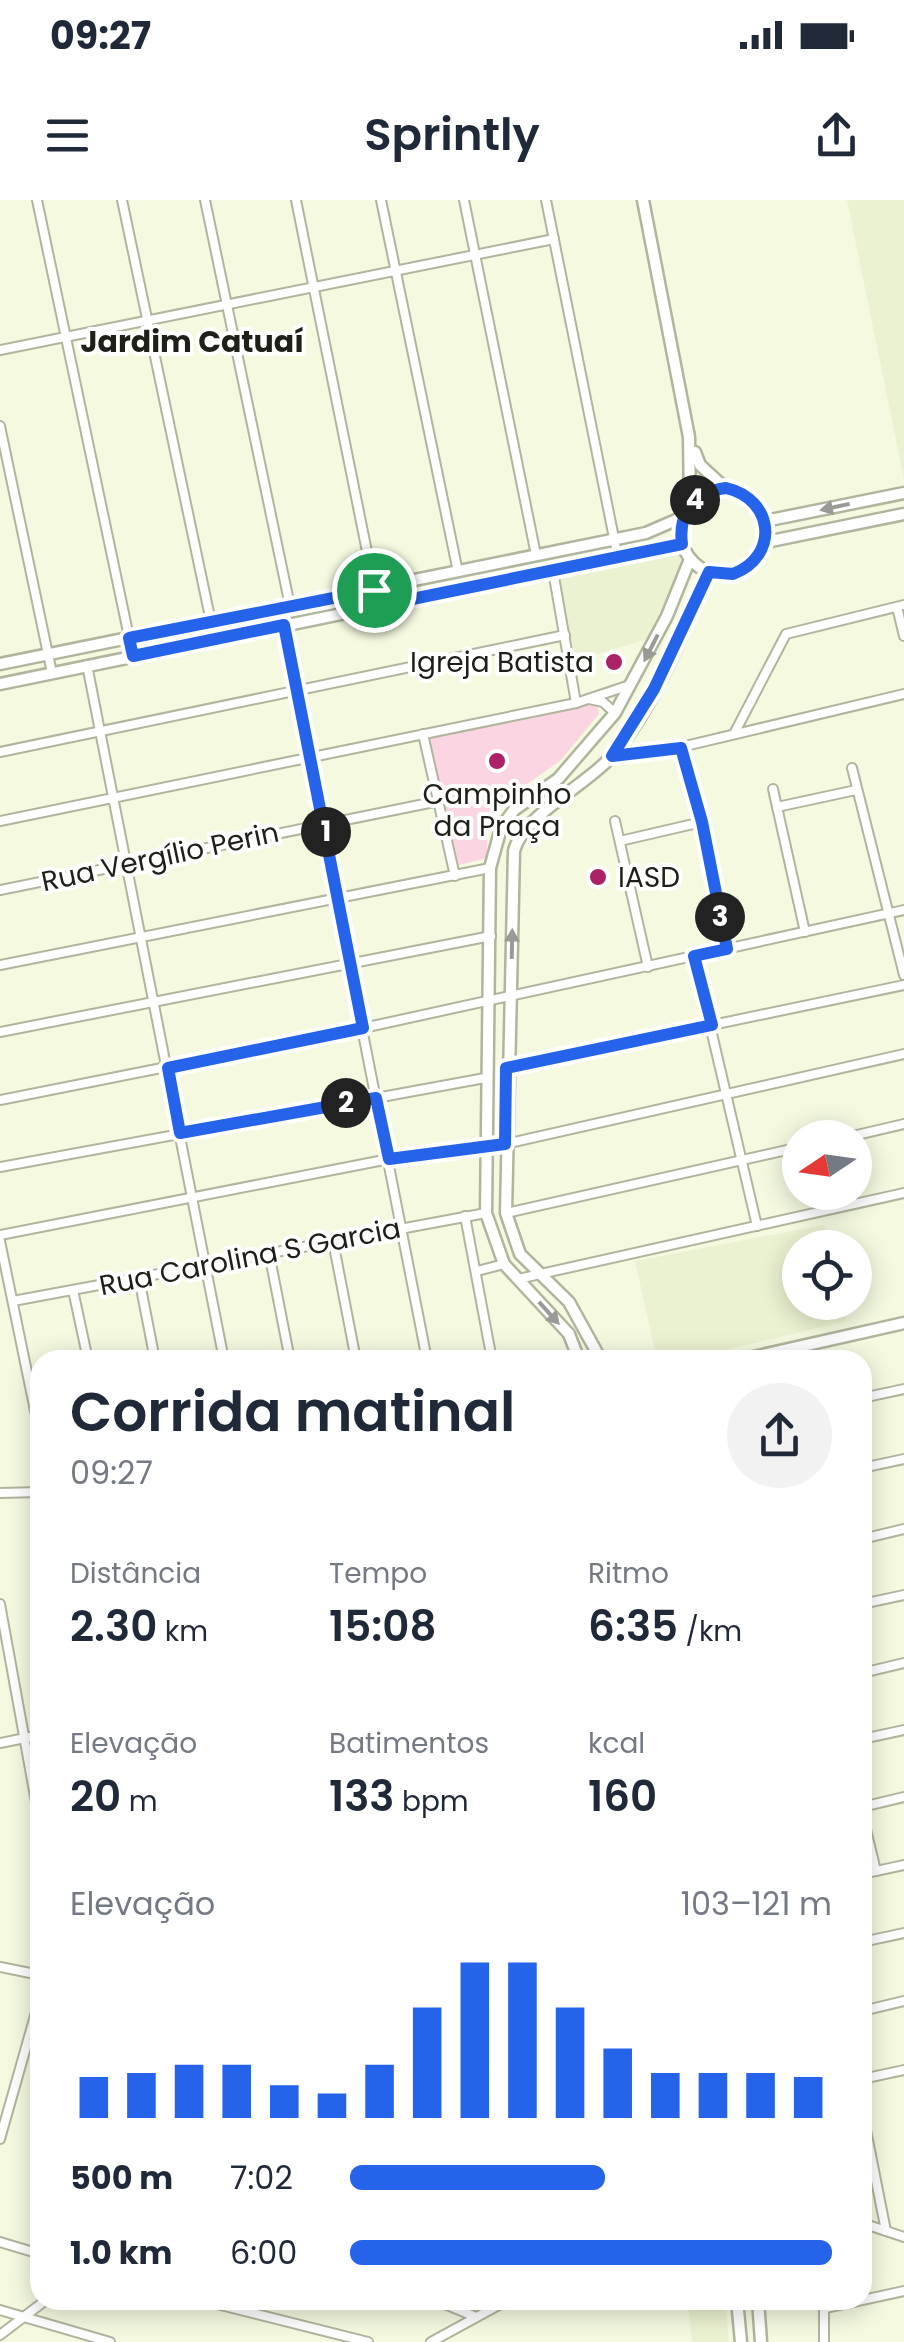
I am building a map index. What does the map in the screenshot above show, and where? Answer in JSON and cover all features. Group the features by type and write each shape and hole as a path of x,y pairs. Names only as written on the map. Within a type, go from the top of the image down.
{"main road":[{"path":"643,200 688,437 690,505"},
{"path":"688,437 700,465 726,488 751,498 766,522 766,542 744,570 709,572 690,559 682,544 683,517 690,505 712,490 726,488"},
{"path":"766,522 904,493"},
{"path":"766,542 904,514"},
{"path":"0,664 646,533 683,517"},
{"path":"0,684 682,544"},
{"path":"575,1350 568,1334 504,1264 486,1213 490,868 502,828 514,810 558,779 615,713 690,559"},
{"path":"596,1350 570,1302 520,1254 506,1213 506,1068 514,851 522,831 612,756 654,689 709,572"},
{"path":"532,798 544,814"},
{"path":"790,1350 904,1323"},
{"path":"738,2310 741,2342"},
{"path":"759,2310 761,2342"}],"street":[{"path":"36,200 133,656"},
{"path":"122,200 211,622"},
{"path":"205,200 290,606"},
{"path":"296,200 378,606"},
{"path":"381,200 458,573"},
{"path":"464,200 536,556"},
{"path":"546,200 618,559"},
{"path":"0,350 554,239"},
{"path":"0,426 52,673"},
{"path":"553,572 576,703"},
{"path":"736,732 786,634 901,606 904,636"},
{"path":"284,625 425,1350"},
{"path":"0,752 565,635"},
{"path":"88,665 222,1350"},
{"path":"0,822 576,703 632,684"},
{"path":"612,756 681,748 904,694"},
{"path":"589,699 603,702 615,713"},
{"path":"424,734 455,876"},
{"path":"681,748 702,822 727,949"},
{"path":"852,768 904,975"},
{"path":"773,789 804,932"},
{"path":"777,807 856,790"},
{"name":"Rua Vergílio Perin","path":"0,890 438,802"},
{"path":"615,821 648,967"},
{"path":"620,841 702,822"},
{"path":"0,965 490,868"},
{"path":"0,1100 363,1028 904,910"},
{"path":"0,1032 492,936"},
{"path":"694,956 758,1226"},
{"path":"506,1068 904,985"},
{"path":"30,1385 0,1238 389,1159 505,1144 904,1054"},
{"path":"0,1167 486,1078"},
{"path":"872,1131 904,1124"},
{"path":"506,1213 782,1151"},
{"path":"518,1279 904,1193"},
{"name":"Rua Carolina S Garcia","path":"13,1301 486,1213"},
{"path":"465,1216 490,1350"},
{"path":"333,1241 354,1350"},
{"path":"269,1254 288,1350"},
{"path":"477,1271 504,1264"},
{"path":"138,1278 153,1350"},
{"path":"72,1290 86,1350"},
{"path":"872,1396 904,1389"},
{"path":"872,1466 904,1459"},
{"path":"0,1494 30,1492"},
{"path":"872,1537 904,1529"},
{"path":"872,1602 904,1595"},
{"path":"0,1604 30,1774"},
{"path":"872,1670 904,1663"},
{"path":"872,1737 904,1730"},
{"path":"0,1743 30,1738"},
{"path":"872,1807 904,1797"},
{"path":"872,1854 876,1872"},
{"path":"872,1873 904,1866"},
{"path":"872,1940 904,1933"},
{"path":"0,1967 30,1973"},
{"path":"872,2008 904,2001"},
{"path":"0,2139 30,2033"},
{"path":"872,2077 904,2070"},
{"path":"872,2160 886,2231"},
{"path":"872,2227 904,2237"},
{"path":"0,2242 30,2250"},
{"path":"872,2296 904,2291"},
{"path":"0,2310 26,2314 110,2342"},
{"path":"0,2336 32,2310"},
{"path":"250,2310 368,2342"},
{"path":"458,2310 476,2318"},
{"path":"431,2342 490,2310"},
{"path":"824,2342 825,2310"}],"shaded area":[{"path":"847,200 904,200 904,479"},
{"path":"681,549 685,560 647,639 576,661 558,576"},
{"path":"596,703 599,714 560,761 507,798 487,823 487,858 459,865 429,738"},
{"path":"824,1225 825,1230 798,1230"},
{"path":"782,1233 782,1320 846,1321 726,1350 655,1350 635,1261"},
{"path":"689,2310 726,2310 729,2342 692,2342"}],"place":[{"name":"Igreja Batista","path":"614,662"},
{"name":"Campinho da Praça","path":"497,761"},
{"name":"IASD","path":"598,877"}],"district":[{"name":"Jardim Catuaí","path":"192,341"}],"route":[{"path":"726,488 739,492 760,509 766,522 766,542 761,553 744,570 721,575 709,572 654,689 612,756 681,748 702,822 727,949 694,956 712,1025 506,1068 505,1144 389,1159 376,1098 180,1133 168,1068 363,1028 284,625 133,656 129,638 374,590 378,606 682,544 683,517 690,505 712,490 726,488"}]}
